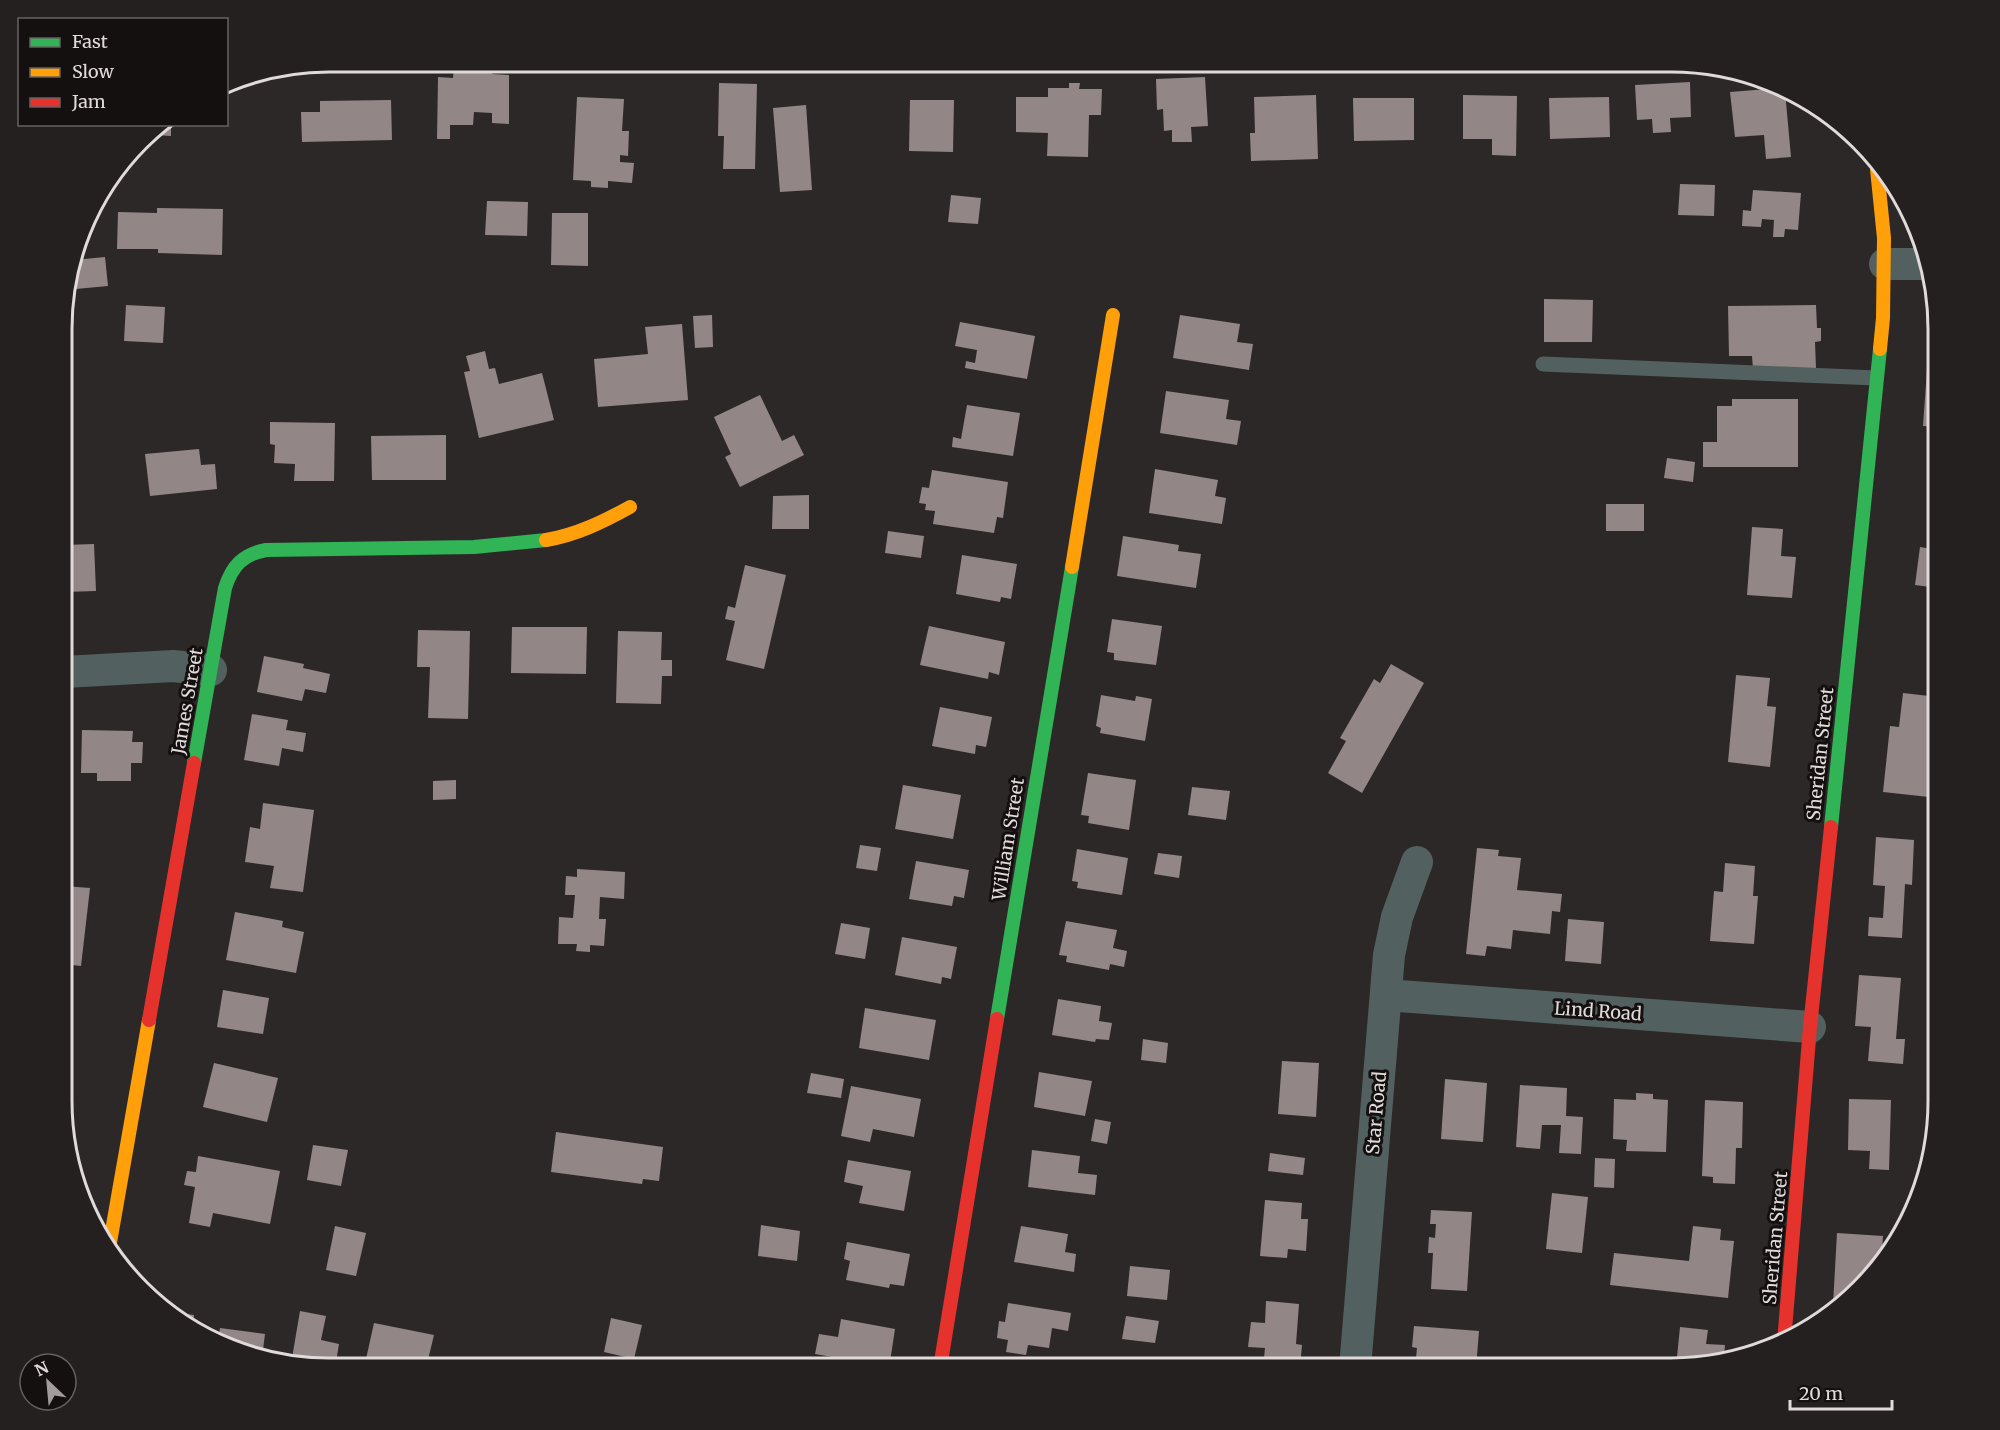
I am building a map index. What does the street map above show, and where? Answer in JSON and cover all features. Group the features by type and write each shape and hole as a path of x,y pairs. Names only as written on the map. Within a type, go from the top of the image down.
{"street":[{"name":"Sheridan Street","path":"1785,1331 1810,1027 1883,318 1885,264 1878,177"},
{"path":"1885,264 1919,264"},
{"name":"William Street","path":"942,1358 1113,315"},
{"name":"James Street","path":"111,1237 228,574 235,563 254,551 526,545 593,527 630,507"},
{"path":"72,672 173,666 211,670"},
{"name":"Star Road","path":"1356,1358 1392,936 1417,862"},
{"name":"Lind Road","path":"1386,995 1810,1027"}],"lane":[{"path":"1543,364 1876,378"}],"building":[{"path":"453,72 492,72 492,74 509,75 509,124 492,123 492,113 474,112 473,125 450,125 450,139 437,139 438,77 453,78"},
{"path":"1205,77 1208,126 1191,127 1192,142 1172,142 1172,130 1164,131 1163,109 1157,110 1156,79"},
{"path":"1690,82 1691,117 1670,118 1671,132 1653,133 1652,119 1637,120 1635,85"},
{"path":"719,83 757,84 755,169 723,169 724,136 718,136"},
{"path":"1069,83 1080,83 1079,89 1102,89 1101,115 1089,115 1088,157 1047,156 1048,133 1016,132 1016,97 1048,97 1048,88 1069,88"},
{"path":"1762,89 1786,99 1791,157 1766,159 1764,135 1735,137 1730,92"},
{"path":"1316,95 1318,159 1251,161 1250,133 1255,133 1254,97"},
{"path":"1463,95 1517,96 1516,156 1492,155 1492,139 1463,139"},
{"path":"577,97 624,99 622,131 629,131 628,156 620,155 620,162 634,163 632,183 608,181 608,188 591,187 591,181 573,180"},
{"path":"1609,97 1610,137 1550,139 1549,98"},
{"path":"1353,98 1414,98 1414,140 1354,141"},
{"path":"391,100 392,140 302,142 301,112 320,112 320,101"},
{"path":"910,100 954,100 953,152 909,151"},
{"path":"806,105 812,190 780,192 773,108"},
{"path":"171,127 171,136 161,135"},
{"path":"1680,184 1715,185 1714,216 1678,215"},
{"path":"1753,190 1801,193 1798,230 1785,229 1784,237 1773,237 1774,220 1762,219 1761,227 1742,226 1743,210 1751,211"},
{"path":"951,195 981,198 978,224 948,222"},
{"path":"487,201 528,202 527,236 485,235"},
{"path":"157,208 223,209 222,255 158,253 158,249 117,249 118,212 157,213"},
{"path":"552,213 588,213 588,266 551,265"},
{"path":"105,257 108,286 75,289 82,259"},
{"path":"1544,299 1593,300 1592,342 1544,342"},
{"path":"126,305 165,307 163,343 124,341"},
{"path":"1816,305 1817,328 1821,328 1821,341 1815,342 1816,368 1753,369 1752,356 1729,356 1728,306"},
{"path":"712,315 713,347 695,348 693,316"},
{"path":"1180,315 1240,324 1237,342 1253,344 1249,370 1173,358"},
{"path":"960,322 1035,336 1027,379 965,368 966,361 975,363 977,350 955,346"},
{"path":"682,324 688,400 598,407 594,359 648,354 645,327"},
{"path":"485,351 489,369 495,368 499,384 542,373 554,420 479,438 464,372 470,371 466,356"},
{"path":"1927,369 1928,369 1928,426 1923,426"},
{"path":"1166,391 1229,400 1226,419 1241,421 1237,445 1160,433"},
{"path":"760,395 782,441 794,435 804,455 740,487 725,457 731,454 714,417"},
{"path":"1732,399 1798,399 1798,467 1703,467 1703,442 1717,442 1717,406 1732,406"},
{"path":"967,405 1020,413 1013,456 952,447 953,437 961,439"},
{"path":"270,422 335,423 334,481 294,481 295,464 274,463 275,445 270,444"},
{"path":"446,435 446,480 372,480 371,436"},
{"path":"199,449 201,465 215,464 217,489 150,496 145,454"},
{"path":"1667,458 1695,462 1693,482 1664,478"},
{"path":"1155,469 1218,480 1215,496 1226,498 1222,524 1149,513"},
{"path":"932,470 1008,482 1003,518 997,517 994,533 933,524 935,511 925,510 926,504 919,503 922,487 929,488"},
{"path":"809,495 809,529 772,529 773,496"},
{"path":"1606,504 1644,504 1644,531 1606,531"},
{"path":"1752,527 1783,529 1781,556 1796,557 1792,598 1747,595"},
{"path":"888,531 924,536 921,558 885,553"},
{"path":"1123,536 1179,545 1178,551 1201,554 1196,588 1117,576"},
{"path":"94,544 96,591 72,592 72,545"},
{"path":"1920,547 1928,548 1928,587 1915,585"},
{"path":"962,555 1017,564 1011,599 1001,597 1000,602 956,594"},
{"path":"745,565 786,575 764,669 726,660 735,621 725,619 728,606 735,608"},
{"path":"1112,619 1162,626 1156,665 1114,660 1114,653 1107,652"},
{"path":"929,626 1005,642 999,675 989,672 988,679 920,665"},
{"path":"512,627 587,627 586,674 511,673"},
{"path":"418,630 470,631 468,719 428,718 430,667 417,667"},
{"path":"618,631 662,632 661,660 672,660 672,676 662,676 661,704 616,703"},
{"path":"264,656 304,664 303,668 330,674 326,693 305,689 302,701 257,692"},
{"path":"1391,664 1424,683 1362,793 1328,773 1346,741 1340,738 1374,679 1380,683"},
{"path":"1736,675 1770,678 1767,706 1776,707 1770,767 1728,762"},
{"path":"1903,693 1928,696 1928,797 1883,792 1890,726 1899,727"},
{"path":"1101,695 1135,701 1136,696 1152,699 1145,741 1100,733 1101,728 1096,726"},
{"path":"940,707 992,717 986,747 976,745 975,754 932,746"},
{"path":"252,714 288,720 286,730 306,733 303,752 282,748 279,766 244,760"},
{"path":"82,730 133,731 132,742 143,742 142,763 131,763 131,781 97,781 97,773 81,773"},
{"path":"1088,773 1136,780 1129,830 1088,823 1089,816 1081,815"},
{"path":"456,780 456,799 433,800 433,781"},
{"path":"903,785 961,795 953,839 895,829"},
{"path":"1192,787 1230,791 1226,820 1188,815"},
{"path":"263,803 314,810 303,892 270,888 274,866 245,862 250,827 260,829"},
{"path":"1876,837 1914,840 1912,885 1905,884 1902,938 1868,936 1869,917 1883,918 1885,886 1873,885"},
{"path":"860,845 881,848 877,871 856,868"},
{"path":"1477,848 1499,850 1498,856 1521,858 1517,890 1562,894 1560,912 1552,911 1550,934 1513,930 1511,949 1487,946 1485,956 1466,954"},
{"path":"1077,849 1128,858 1122,895 1077,888 1078,882 1072,881"},
{"path":"1158,853 1182,856 1179,878 1154,874"},
{"path":"916,861 969,870 964,898 954,896 952,906 909,899"},
{"path":"1725,863 1755,866 1753,896 1758,896 1754,944 1710,941 1714,891 1723,892"},
{"path":"577,869 625,872 624,899 600,897 599,919 606,919 604,946 590,945 590,952 576,951 577,944 558,944 559,917 573,918 575,895 565,895 566,876 577,877"},
{"path":"72,887 90,888 81,966 72,965"},
{"path":"235,912 283,921 282,927 304,932 296,973 226,960"},
{"path":"1568,919 1604,922 1601,964 1565,961"},
{"path":"1066,921 1117,930 1113,948 1127,951 1124,967 1110,964 1109,970 1066,962 1067,956 1059,955"},
{"path":"841,923 870,928 865,959 835,954"},
{"path":"902,937 957,947 951,979 942,977 941,984 895,975"},
{"path":"1859,975 1901,978 1896,1039 1905,1039 1903,1064 1868,1061 1871,1027 1855,1026"},
{"path":"223,990 269,998 263,1034 217,1027"},
{"path":"1058,999 1101,1006 1099,1021 1112,1023 1109,1040 1096,1039 1095,1042 1052,1035"},
{"path":"865,1008 936,1020 929,1060 859,1048"},
{"path":"1143,1039 1168,1043 1166,1063 1141,1060"},
{"path":"1282,1061 1319,1063 1316,1117 1278,1114"},
{"path":"214,1063 278,1078 267,1122 203,1107"},
{"path":"1039,1072 1092,1081 1085,1116 1034,1107"},
{"path":"811,1073 844,1079 841,1098 807,1093"},
{"path":"1445,1079 1487,1083 1483,1142 1441,1139"},
{"path":"1520,1085 1567,1088 1566,1116 1583,1117 1581,1154 1559,1153 1561,1125 1542,1125 1540,1149 1516,1147"},
{"path":"851,1086 921,1099 914,1137 873,1129 870,1142 841,1136"},
{"path":"1636,1093 1653,1094 1653,1099 1668,1100 1666,1152 1626,1151 1627,1140 1613,1139 1614,1099 1636,1100"},
{"path":"1849,1099 1891,1100 1889,1170 1869,1169 1870,1151 1848,1150"},
{"path":"1705,1100 1743,1102 1742,1148 1736,1148 1735,1184 1713,1183 1713,1177 1702,1176"},
{"path":"1095,1119 1111,1122 1107,1144 1091,1141"},
{"path":"556,1132 663,1147 659,1181 643,1179 642,1184 551,1172"},
{"path":"313,1145 348,1150 341,1186 307,1180"},
{"path":"1032,1150 1080,1156 1078,1173 1097,1175 1095,1195 1028,1187"},
{"path":"1270,1153 1305,1158 1303,1175 1268,1171"},
{"path":"198,1156 280,1171 270,1224 213,1213 210,1227 189,1223 195,1187 184,1185 187,1171 196,1172"},
{"path":"1595,1158 1615,1159 1614,1188 1594,1187"},
{"path":"848,1160 911,1171 904,1211 859,1203 863,1186 844,1182"},
{"path":"1552,1193 1588,1197 1582,1253 1546,1249"},
{"path":"1265,1200 1302,1203 1301,1219 1308,1219 1306,1251 1288,1249 1287,1258 1260,1256"},
{"path":"1431,1210 1472,1212 1467,1291 1431,1289 1433,1253 1428,1253 1429,1237 1435,1238 1436,1224 1430,1224"},
{"path":"761,1225 800,1231 797,1261 758,1256"},
{"path":"335,1226 366,1233 356,1276 326,1270"},
{"path":"1021,1226 1068,1234 1065,1252 1076,1254 1074,1272 1014,1262"},
{"path":"1693,1226 1721,1229 1720,1240 1734,1241 1728,1298 1610,1285 1614,1253 1689,1261"},
{"path":"1837,1233 1883,1236 1882,1248 1875,1257 1853,1283 1833,1300"},
{"path":"847,1242 910,1254 904,1286 890,1284 889,1288 846,1280 850,1261 844,1259"},
{"path":"1130,1266 1170,1270 1167,1300 1127,1296"},
{"path":"1266,1301 1299,1304 1296,1344 1302,1345 1301,1358 1264,1358 1265,1348 1248,1347 1251,1322 1265,1323"},
{"path":"1008,1303 1071,1313 1068,1331 1052,1328 1049,1348 1028,1345 1026,1355 1006,1352 1008,1340 997,1338 999,1321 1005,1322"},
{"path":"300,1311 326,1316 321,1340 339,1344 337,1358 292,1355"},
{"path":"184,1314 194,1315 194,1320"},
{"path":"1126,1316 1159,1321 1155,1343 1122,1339"},
{"path":"611,1318 642,1325 634,1358 604,1352"},
{"path":"841,1319 895,1329 891,1358 838,1358 815,1354 819,1334 838,1337"},
{"path":"374,1323 434,1335 428,1358 366,1358"},
{"path":"1414,1326 1479,1331 1477,1358 1416,1358 1417,1348 1412,1347"},
{"path":"1680,1327 1708,1330 1706,1344 1725,1345 1724,1352 1677,1358"},
{"path":"220,1328 265,1334 263,1349 247,1344 219,1333"}],"traffic: fast":[{"path":"1831,827 1880,349"},
{"path":"194,763 225,588 231,573 245,558 266,550 474,547 546,540"},
{"path":"997,1019 1072,567"}],"traffic: slow":[{"path":"1878,177 1884,238 1883,318 1880,349"},
{"path":"1072,567 1113,315"},
{"path":"546,540 589,527 630,507"},
{"path":"111,1237 149,1020"}],"traffic: jam":[{"path":"149,1020 194,763"},
{"path":"1785,1331 1810,1027 1831,827"},
{"path":"942,1358 997,1019"}]}
